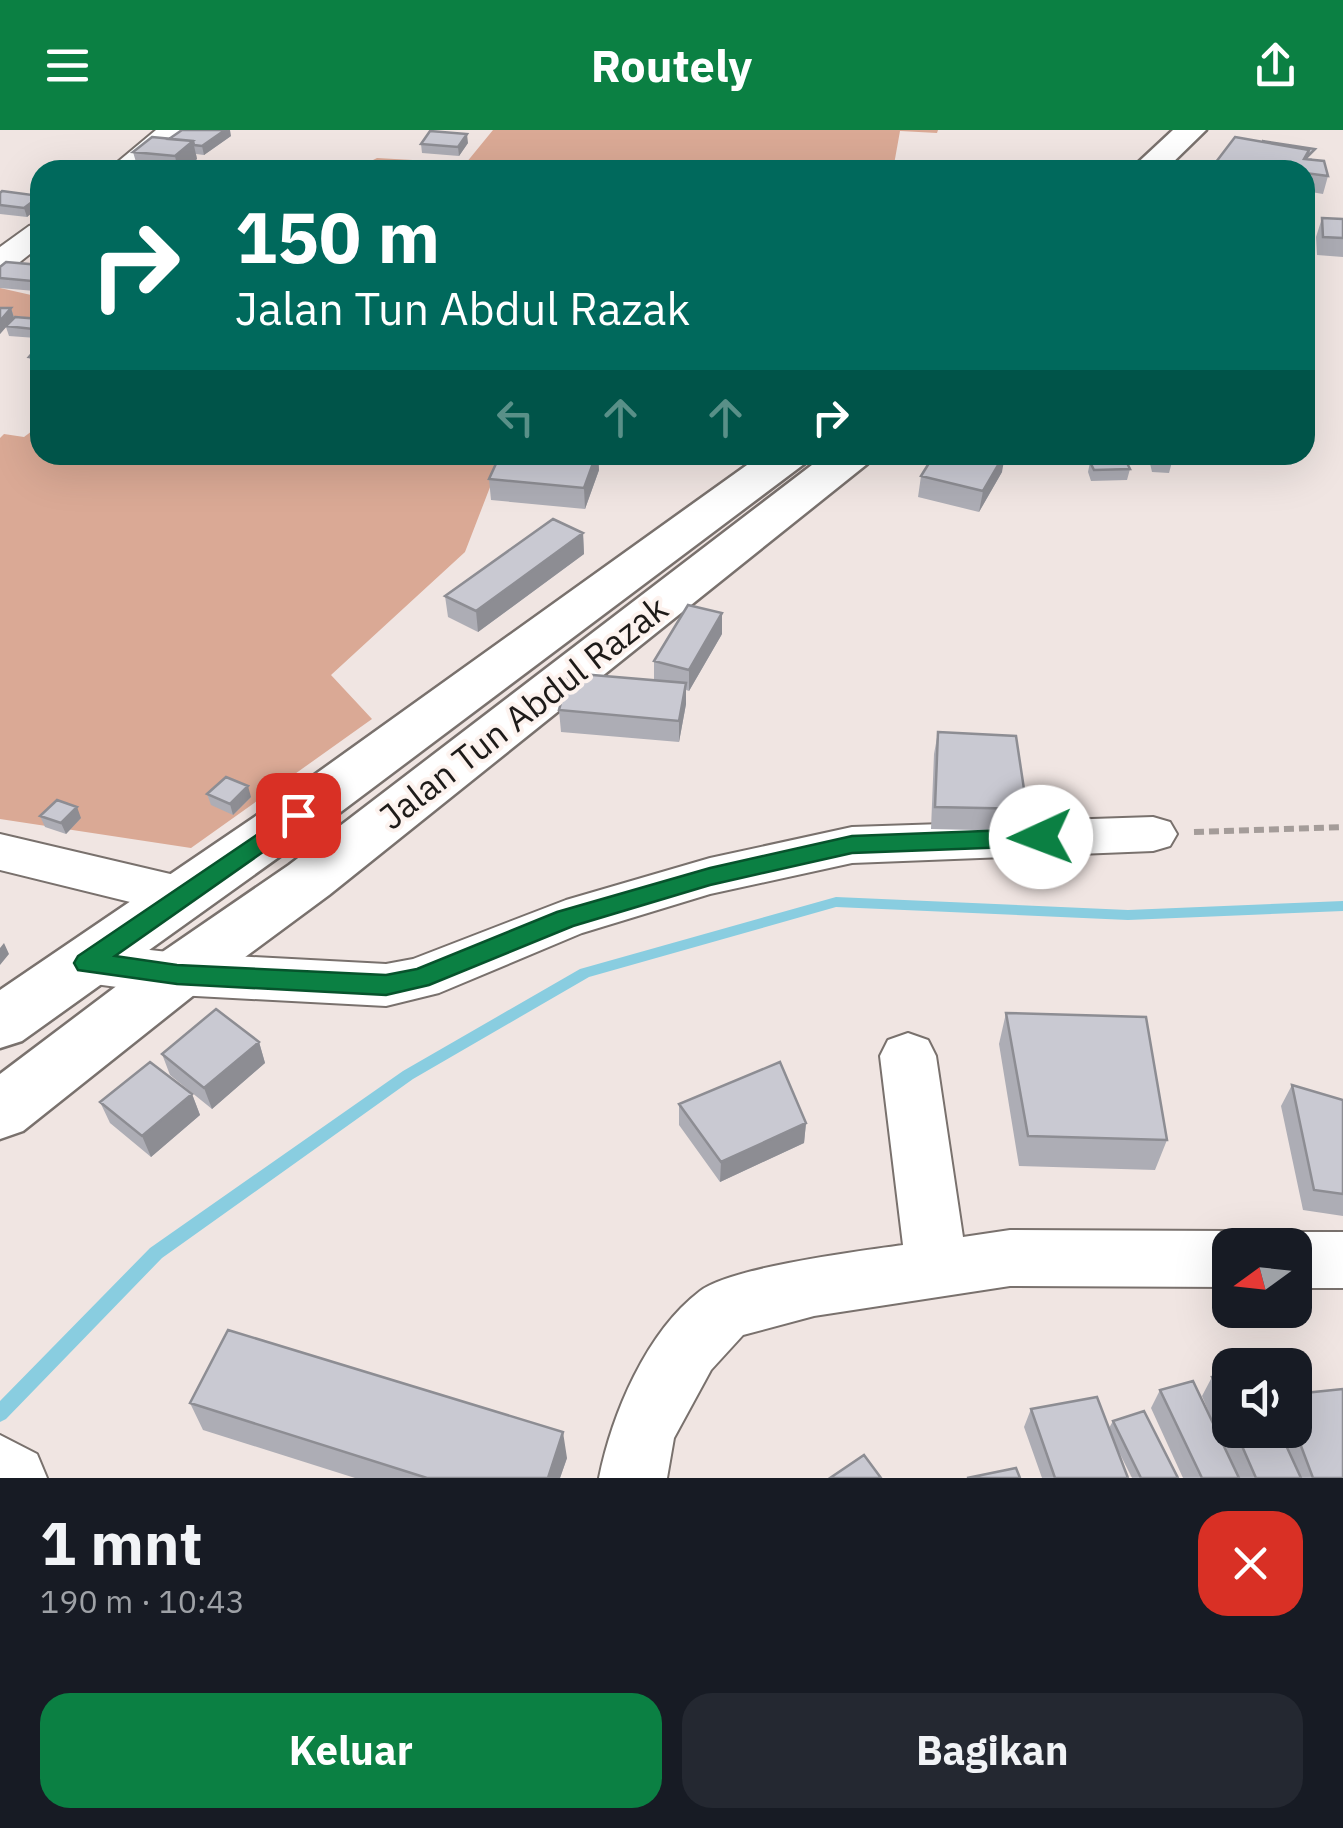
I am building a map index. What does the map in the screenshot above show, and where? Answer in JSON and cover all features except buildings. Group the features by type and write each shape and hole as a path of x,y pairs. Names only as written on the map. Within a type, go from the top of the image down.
{"main road":[{"path":"1164,160 1204,137"},
{"path":"1193,160 1204,137"},
{"name":"Jalan Tun Abdul Razak","path":"0,1024 183,896 775,465"},
{"name":"Jalan Tun Abdul Razak","path":"0,1111 177,974 309,880 839,465"}],"street":[{"path":"135,160 174,130"},
{"path":"0,222 30,228"},
{"path":"0,262 30,238"},
{"path":"87,963 177,974 386,985 420,978 566,919 710,876 852,845 1153,834"},
{"path":"0,852 183,896"},
{"path":"908,1056 937,1269"},
{"path":"633,1478 642,1430 688,1348 724,1310 814,1287 1010,1258 1212,1260"},
{"path":"1312,1260 1343,1260"},
{"path":"0,1469 12,1478"}],"path":[{"path":"1153,834 1343,826"}],"shaded area":[{"path":"493,130 938,130 900,131 895,160 468,160"},
{"path":"0,288 30,295 30,317 0,315"},
{"path":"30,432 30,465 499,465 465,552 331,675 372,719 191,848 0,819 0,438 4,434 24,437"}],"waterway":[{"path":"0,1413 156,1253 408,1075 585,973 836,902 1128,915 1343,906"}],"route":[{"path":"298,815 87,963 177,974 386,985 420,978 566,919 710,876 852,845 1041,837"}]}
